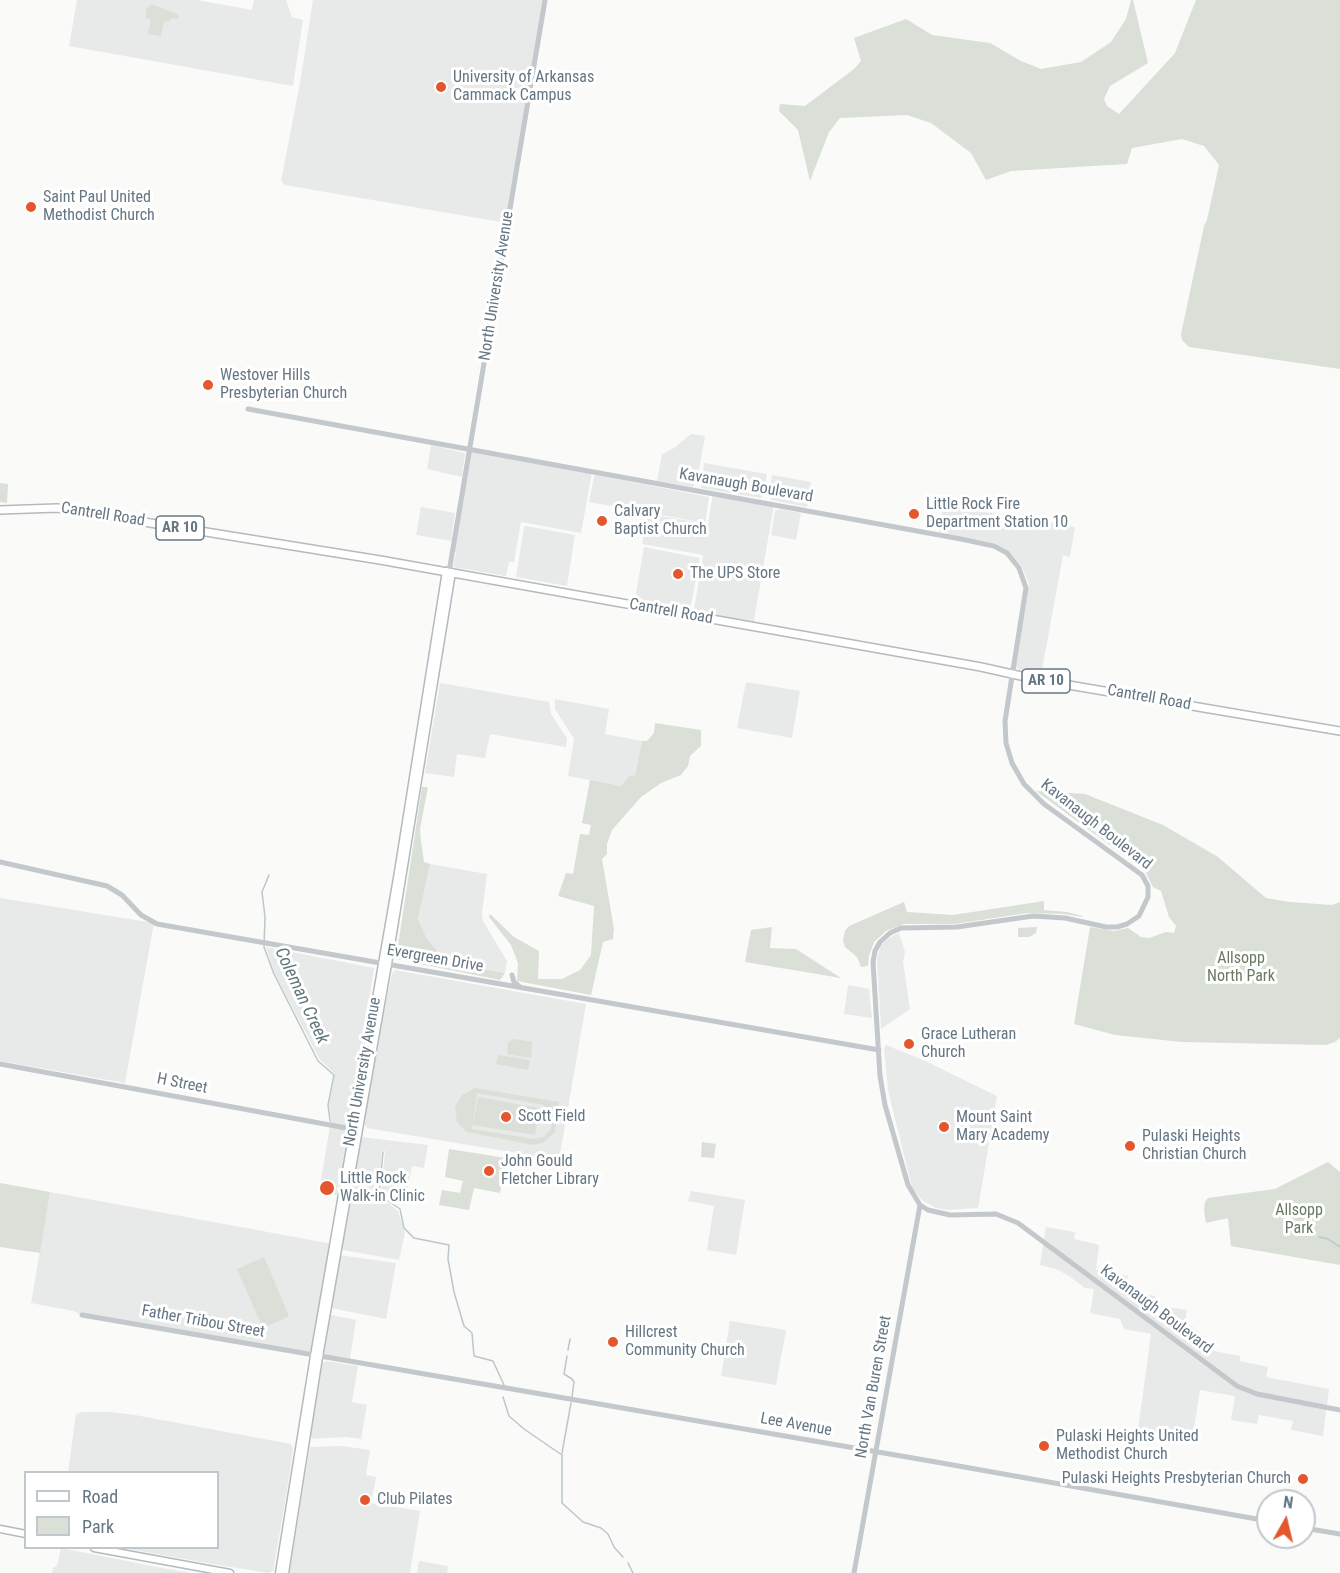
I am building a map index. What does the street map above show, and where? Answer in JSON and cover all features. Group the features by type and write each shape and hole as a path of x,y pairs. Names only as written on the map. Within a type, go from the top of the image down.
{"main road":[{"name":"Cantrell Road","path":"0,510 57,508 449,572 1340,731"},
{"name":"North University Avenue","path":"279,1573 385,964 449,572"},
{"name":"North University Avenue","path":"285,1573 316,1356"},
{"path":"0,1529 24,1534"},
{"path":"99,1549 230,1573"}],"street":[{"name":"North University Avenue","path":"449,572 545,0"},
{"name":"Kavanaugh Boulevard","path":"248,409 997,547 1016,562 1026,588 1011,674 1005,730 1010,758 1020,778 1044,804 1142,875 1148,886 1147,903 1135,920 1117,927 1106,927 1065,918 1033,916 957,927 904,928 890,933 876,948 873,962 885,1105 905,1179 920,1205 928,1210 945,1215 983,1213 1010,1218 1027,1228 1181,1346 1238,1386 1257,1394 1340,1410"},
{"name":"Evergreen Drive","path":"0,862 108,886 122,895 141,915 157,924 879,1050"},
{"path":"498,984 509,976 521,988"},
{"name":"H Street","path":"0,1064 355,1130"},
{"name":"North Van Buren Street","path":"854,1573 920,1205"},
{"name":"Father Tribou Street","path":"82,1315 316,1356"},
{"name":"Lee Avenue","path":"316,1356 1256,1519"},
{"path":"1316,1530 1340,1534"}],"shaded area":[{"path":"77,0 197,0 252,10 254,0 286,0 292,17 303,20 293,86 69,46"},
{"path":"313,0 545,0 507,223 285,185 281,181"},
{"path":"691,434 705,436 698,476 693,487 657,481 662,454 674,448"},
{"path":"431,445 465,453 462,477 427,469"},
{"path":"469,449 592,472 581,533 521,522 514,562 509,562 506,576 453,567 456,552 453,551"},
{"path":"704,463 767,474 764,495 760,498 701,488"},
{"path":"596,475 709,497 705,523 589,502"},
{"path":"772,475 811,482 807,507 772,500 769,496"},
{"path":"713,494 774,505 753,626 693,616 703,555 642,544 648,514 708,524"},
{"path":"943,505 1075,527 1070,557 1063,555 1041,675 1019,670 1016,667 1029,584 1022,567 1008,551 994,543 939,532"},
{"path":"421,507 455,513 451,541 416,535"},
{"path":"779,509 801,513 796,540 771,535 775,511"},
{"path":"526,526 575,535 567,586 516,577"},
{"path":"644,547 700,558 690,610 638,602 635,599"},
{"path":"746,682 800,691 792,738 737,728"},
{"path":"440,683 549,702 551,714 567,738 566,747 490,734 485,758 457,754 454,777 425,773"},
{"path":"555,699 609,709 605,734 642,741 635,775 629,776 621,786 568,776 574,739 555,709"},
{"path":"430,864 487,874 483,921 507,961 505,973 446,962 426,937 418,919"},
{"path":"0,898 154,923 125,1083 0,1061"},
{"path":"899,933 905,952 903,962 910,1009 881,1029 877,958 881,945"},
{"path":"266,947 374,968 339,1195 319,1192 331,1120 329,1105 335,1074 320,1060 275,974"},
{"path":"395,970 586,1004 559,1160 367,1128 364,1124 376,1047 392,974"},
{"path":"848,985 869,989 872,1018 844,1014"},
{"name":"Mount Saint Mary Academy","path":"886,1045 921,1059 997,1096 978,1208 947,1210 936,1208 922,1200 912,1188 888,1090 884,1048"},
{"path":"361,1137 428,1145 424,1168 412,1166 404,1205 381,1193 385,1151 382,1150 378,1195 398,1211 405,1233 399,1260 343,1250 340,1245"},
{"path":"691,1191 745,1200 736,1255 707,1250 714,1206 688,1201"},
{"path":"50,1192 333,1244 314,1356 82,1315 73,1311 31,1303"},
{"path":"1046,1227 1075,1232 1074,1239 1099,1245 1096,1270 1128,1276 1126,1289 1155,1296 1154,1305 1187,1310 1185,1321 1207,1339 1214,1351 1240,1356 1240,1361 1268,1367 1266,1377 1329,1389 1323,1436 1291,1430 1293,1421 1259,1415 1257,1424 1231,1420 1235,1396 1200,1390 1192,1440 1138,1430 1151,1334 1124,1329 1120,1319 1090,1313 1094,1289 1085,1288 1056,1269 1040,1265"},
{"path":"339,1255 396,1263 386,1319 331,1308"},
{"path":"332,1315 356,1320 350,1359 324,1355 329,1317"},
{"path":"730,1321 786,1330 776,1385 721,1376"},
{"path":"326,1361 358,1366 352,1402 367,1405 361,1439 346,1437 313,1439 310,1436 322,1364"},
{"path":"111,1412 135,1415 291,1444 293,1449 273,1571 268,1573 129,1549 219,1549 219,1471 68,1471 76,1414"},
{"path":"342,1446 370,1450 366,1475 376,1477 371,1503 420,1511 410,1573 289,1573 310,1447"},
{"path":"61,1549 66,1549 191,1573 52,1573 53,1568 57,1566"},
{"path":"419,1561 448,1566 447,1573 417,1573"}],"green space":[{"path":"1131,0 1133,0 1148,63 1110,86 1104,99 1107,106 1119,114 1175,53 1196,0 1340,0 1340,369 1189,347 1182,340 1181,334 1219,165 1204,146 1182,139 1132,148 1127,164 1011,171 986,180 971,153 931,123 907,115 840,118 829,132 810,181 798,130 779,111 780,104 805,106 854,69 861,61 854,38 906,19 932,35 990,43 1021,61 1041,69 1081,62 1111,42 1126,19"},
{"path":"151,4 179,15 178,19 172,18 168,22 164,21 161,36 148,34 151,20 146,18 146,10"},
{"path":"0,483 8,484 7,503 0,502"},
{"path":"655,723 701,730 701,746 690,756 688,766 681,775 661,783 641,797 612,830 607,844 607,854 602,859 614,929 613,939 603,942 591,995 517,981 518,963 511,945 489,917 490,914 514,937 539,951 538,979 562,979 580,970 591,955 594,906 558,896 566,873 573,874 580,834 589,835 591,825 582,823 590,780 621,786 629,776 635,775 642,741 647,741 654,733"},
{"path":"422,787 428,787 420,829 421,841 424,862 430,864 418,919 426,937 446,962 505,973 500,980 396,959"},
{"name":"Allsopp North Park","path":"1036,791 1085,794 1163,825 1218,857 1266,898 1332,905 1340,902 1340,1038 1326,1045 1182,1042 1115,1035 1074,1024 1090,927 1114,931 1128,928 1141,937 1149,938 1166,932 1174,933 1176,926 1169,917 1161,891 1153,887 1145,871"},
{"path":"1044,901 1044,910 1067,912 1082,917 1027,913 955,924 904,924 886,931 874,942 868,966 861,967 857,957 845,947 843,941 845,931 849,926 904,902 907,912 953,915"},
{"path":"772,927 770,948 796,949 841,978 745,962 751,930"},
{"path":"1037,927 1036,933 1029,937 1018,937 1018,928"},
{"path":"513,1039 532,1042 531,1058 507,1054 508,1043"},
{"path":"498,1055 530,1060 528,1070 496,1064"},
{"path":"475,1088 559,1102 558,1107 552,1106 557,1118 555,1132 544,1142 533,1145 467,1132 457,1122 455,1107 462,1095","holes":["477,1093 544,1105 552,1116 551,1129 544,1137 534,1139 472,1129"]},
{"name":"Scott Field","path":"478,1097 539,1108 535,1135 473,1125"},
{"path":"702,1142 716,1144 714,1158 701,1157"},
{"path":"449,1149 506,1158 500,1193 474,1188 469,1210 439,1205 442,1190 460,1193 463,1181 445,1177"},
{"name":"Allsopp Park","path":"1328,1162 1340,1172 1340,1265 1231,1246 1228,1218 1206,1223 1204,1210 1208,1198 1275,1189"},
{"path":"0,1183 50,1192 40,1253 0,1247"},
{"path":"264,1257 289,1316 263,1328 237,1269"}],"waterway":[{"name":"Coleman Creek","path":"269,875 262,892 265,917 264,947 274,974 318,1061 334,1075 328,1105 330,1121"},
{"name":"Coleman Creek","path":"383,1152 379,1195 400,1209 404,1228 414,1238 449,1245 448,1259 454,1292 464,1326 472,1333 474,1356 493,1361 504,1385"},
{"path":"1319,1237 1328,1239 1340,1247"},
{"path":"568,1350 570,1339"},
{"path":"567,1356 564,1374 574,1382 572,1397"},
{"name":"Coleman Creek","path":"503,1397 509,1416 562,1455 562,1503 583,1522 601,1528 608,1534 614,1547 623,1557"},
{"path":"562,1453 571,1403"},
{"name":"Coleman Creek","path":"628,1563 633,1573"}],"place":[{"name":"University of Arkansas Cammack Campus","path":"441,87"},
{"name":"Saint Paul United Methodist Church","path":"31,207"},
{"name":"Westover Hills Presbyterian Church","path":"208,385"},
{"name":"Little Rock Fire Department Station 10","path":"914,514"},
{"name":"Calvary Baptist Church","path":"602,521"},
{"name":"The UPS Store","path":"678,574"},
{"name":"Grace Lutheran Church","path":"909,1044"},
{"name":"Scott Field","path":"506,1117"},
{"name":"Mount Saint Mary Academy","path":"944,1127"},
{"name":"Pulaski Heights Christian Church","path":"1130,1146"},
{"name":"John Gould Fletcher Library","path":"489,1171"},
{"name":"Little Rock Walk-in Clinic","path":"327,1188"},
{"name":"Hillcrest Community Church","path":"613,1342"},
{"name":"Pulaski Heights United Methodist Church","path":"1044,1446"},
{"name":"Pulaski Heights Presbyterian Church","path":"1303,1479"},
{"name":"Club Pilates","path":"365,1500"}]}
